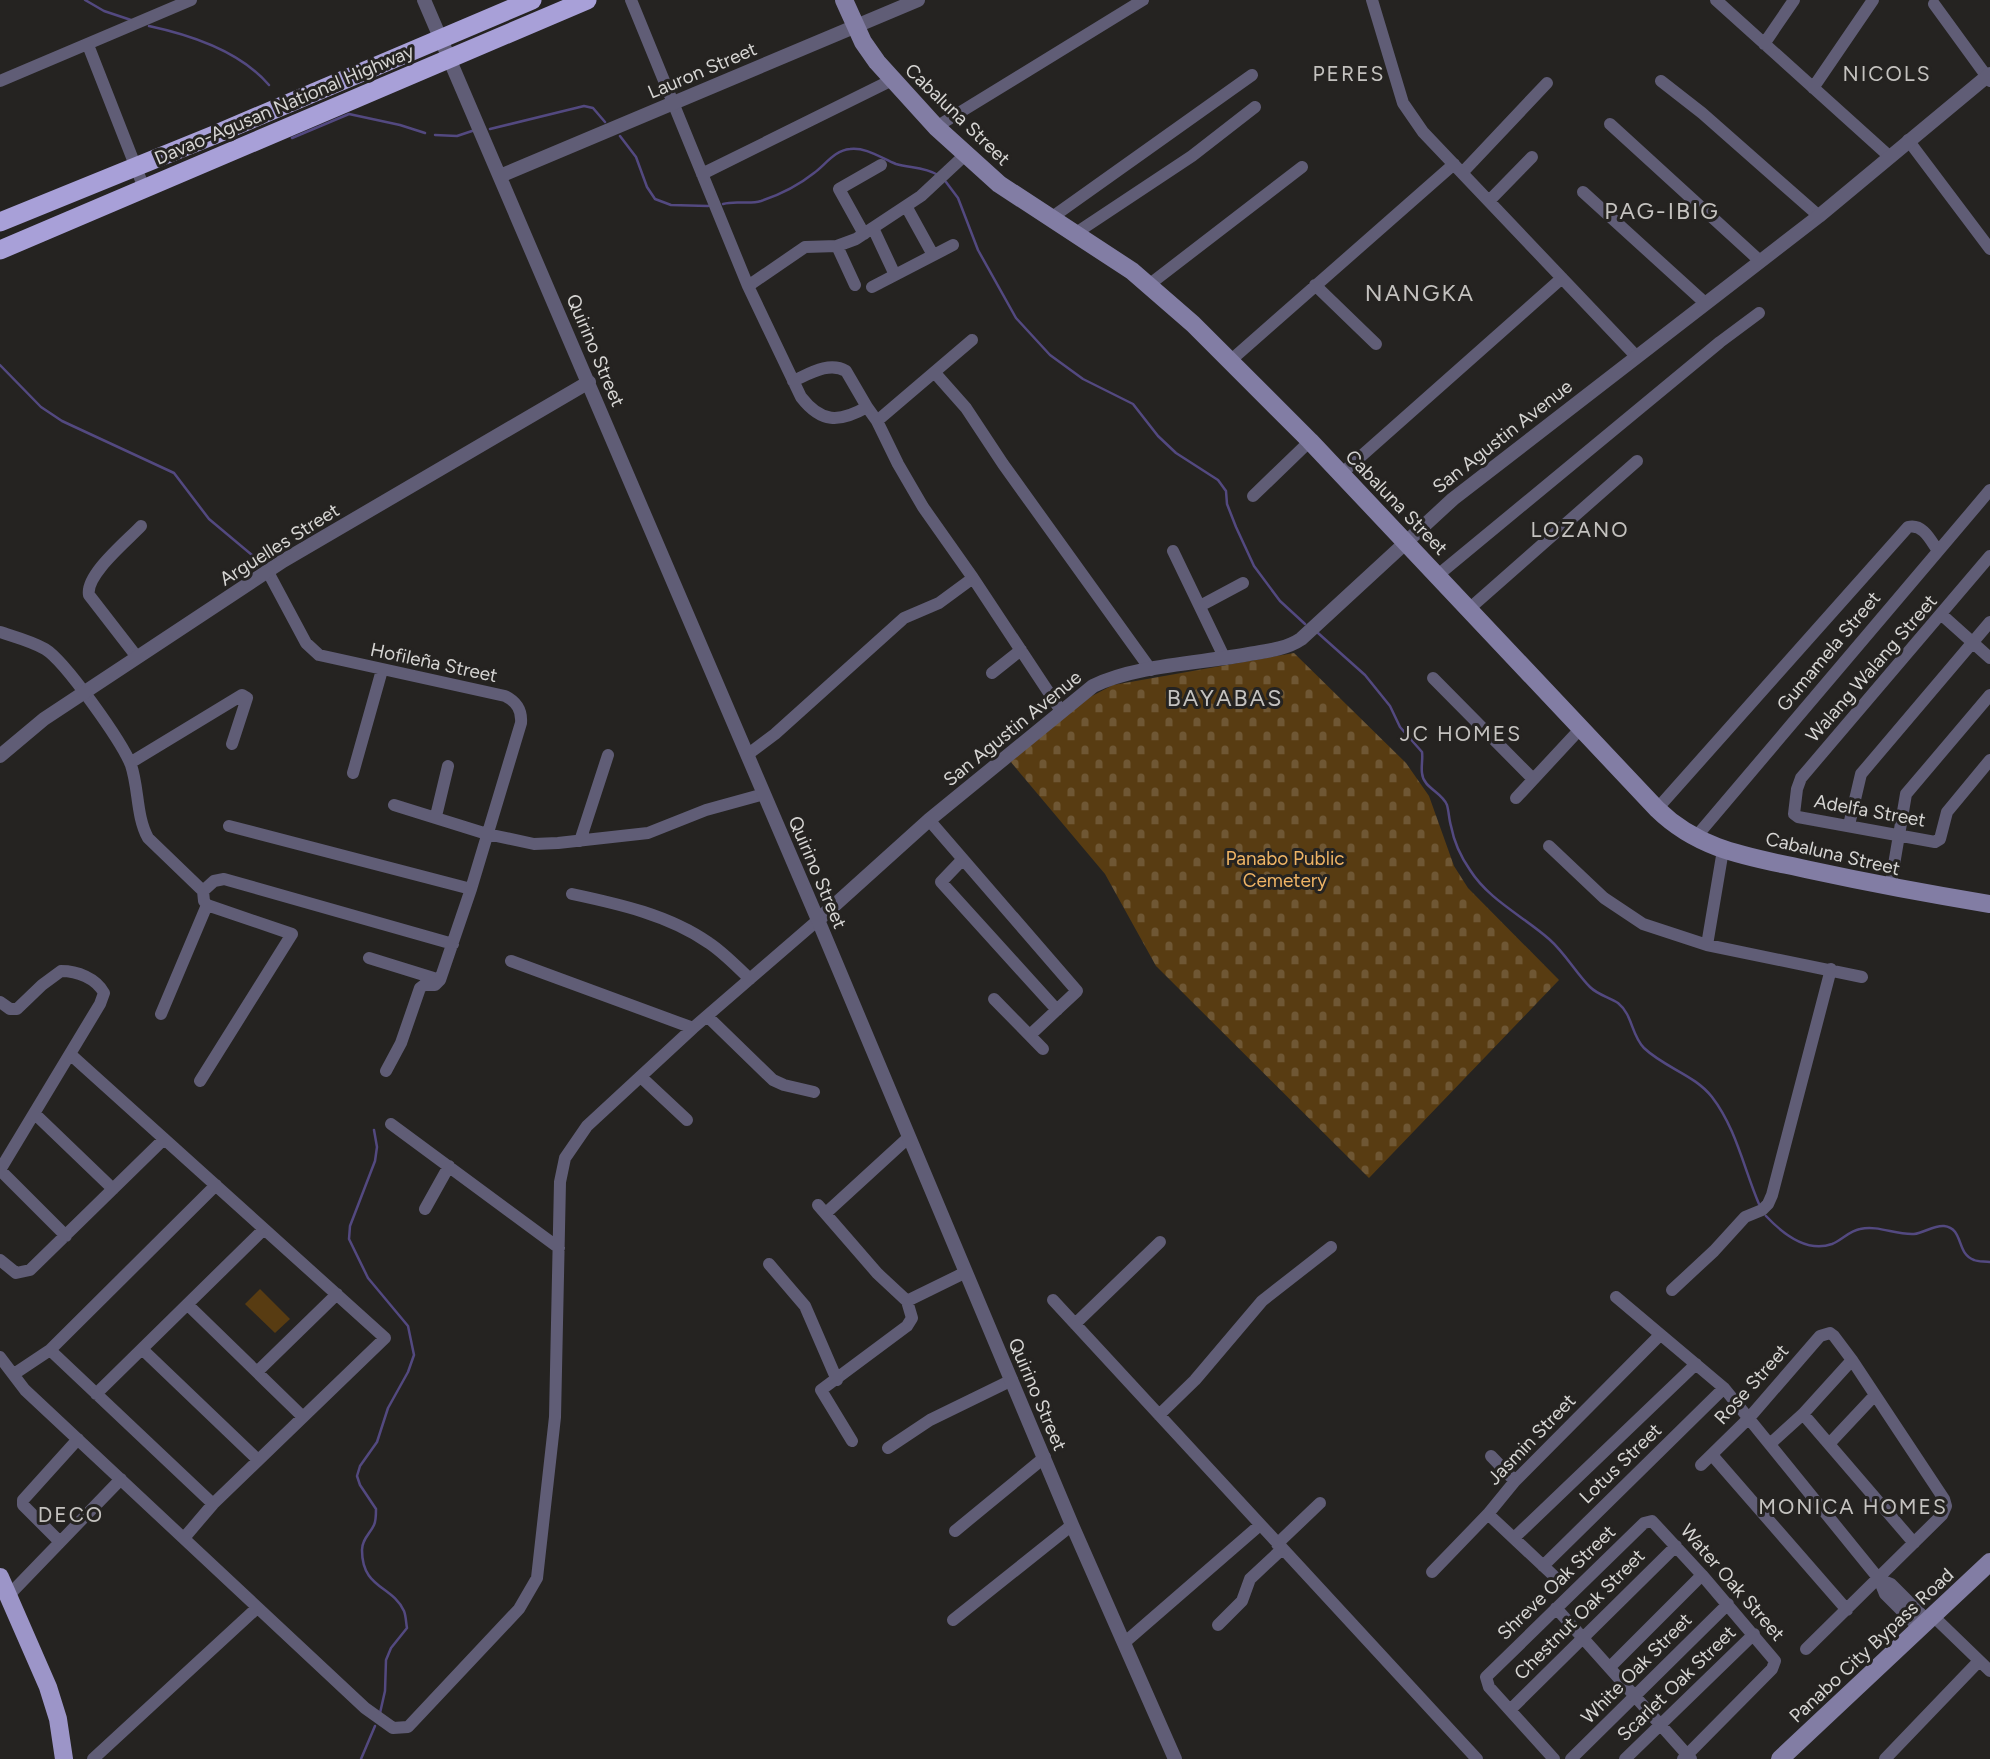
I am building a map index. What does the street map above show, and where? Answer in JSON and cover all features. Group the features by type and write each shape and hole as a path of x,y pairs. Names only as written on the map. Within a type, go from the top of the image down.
{"highway":[{"name":"Davao-Agusan National Highway","path":"0,222 532,0"},
{"name":"Davao-Agusan National Highway","path":"0,250 587,0"}],"main road":[{"name":"Cabaluna Street","path":"844,0 855,26 877,62 936,127 999,184 1150,284 1310,441 1679,830 1723,850 1890,888 1990,904"},
{"name":"Panabo City Bypass Road","path":"1784,1758 1990,1562"},
{"path":"0,1577 48,1687 58,1719 64,1759"}],"street":[{"path":"0,81 191,0"},
{"name":"Quirino Street","path":"424,0 818,920 1072,1525 1175,1759"},
{"path":"631,0 675,102 748,286 806,404 825,418 849,415 867,407"},
{"name":"Lauron Street","path":"500,176 918,0"},
{"path":"936,127 1143,0"},
{"path":"1372,0 1403,103 1423,132 1636,356"},
{"path":"1716,0 1889,156"},
{"path":"1764,44 1794,0"},
{"path":"1813,88 1872,0"},
{"path":"1934,4 1989,77"},
{"path":"88,45 144,188"},
{"path":"1051,218 1252,75"},
{"name":"San Agustin Avenue","path":"818,920 929,820 1061,711 1101,682 1151,670 1225,659 1294,644 1405,541 1498,463 1819,216 1908,140 1989,77"},
{"path":"702,174 891,79"},
{"path":"1661,81 1703,113 1819,216"},
{"path":"1230,361 1315,285 1458,169 1547,83"},
{"path":"1076,233 1192,156 1255,107"},
{"path":"1610,124 1760,261"},
{"path":"1908,140 1990,250"},
{"path":"748,286 805,247 837,246 868,231 931,188 965,155"},
{"path":"1489,201 1532,157"},
{"path":"881,165 839,189 895,275"},
{"path":"1150,284 1302,167"},
{"path":"1583,192 1704,302"},
{"path":"906,206 933,256"},
{"path":"872,287 953,245"},
{"path":"837,246 855,285"},
{"path":"1341,474 1562,278"},
{"path":"1315,285 1376,344"},
{"path":"1438,575 1720,342 1759,313"},
{"path":"877,421 972,340"},
{"path":"793,381 825,368 841,368 846,371 877,421 923,508 1061,711"},
{"path":"935,373 966,408 1151,670"},
{"name":"Arguelles Street","path":"0,755 44,719 268,572 589,382"},
{"path":"1253,496 1310,441"},
{"path":"1469,609 1637,461"},
{"name":"Gumamela Street","path":"1695,838 1990,490"},
{"path":"137,656 89,595 88,589 94,576 141,526"},
{"path":"1657,809 1908,527 1918,527 1938,551"},
{"path":"1173,551 1225,659"},
{"name":"Walang Walang Street","path":"1794,810 1801,779 1990,556"},
{"name":"Hofileña Street","path":"268,572 312,650 326,658 505,696 518,706 522,715 471,889 440,980"},
{"path":"747,755 775,734 904,618 939,603 973,578"},
{"path":"1200,606 1243,583"},
{"path":"1942,615 1990,658"},
{"path":"1849,825 1861,774 1990,622"},
{"path":"0,632 46,650 65,667 130,763 142,828 155,845 203,891 207,905 292,934 200,1081"},
{"path":"992,673 1021,650"},
{"path":"353,773 382,670"},
{"path":"1433,678 1533,779"},
{"path":"130,763 242,695 247,698 246,705 232,744"},
{"path":"1890,888 1906,793 1990,695"},
{"path":"1516,798 1581,728"},
{"path":"580,841 608,755"},
{"name":"Adelfa Street","path":"1794,810 1798,817 1936,842 1947,812 1990,760"},
{"path":"436,816 448,766"},
{"path":"394,805 487,834 534,844 648,834 706,810 764,794"},
{"path":"929,820 1077,991 1030,1035"},
{"path":"229,826 471,889"},
{"path":"1549,846 1604,898 1630,917 1662,932 1707,945 1862,977"},
{"path":"1707,945 1723,850"},
{"path":"963,859 942,882 1057,1010"},
{"path":"203,891 214,881 224,879 453,944"},
{"path":"572,894 631,907 690,932 709,943 750,979"},
{"path":"161,1014 207,905"},
{"path":"0,1357 25,1390 376,1717 393,1728 400,1729 414,1723 519,1609 533,1588 539,1565 555,1417 560,1182 565,1158 587,1126 693,1028 818,920"},
{"path":"369,958 440,980 435,985 424,985 420,988 401,1043 386,1071"},
{"path":"512,961 693,1028"},
{"path":"1672,1290 1714,1251 1745,1217 1762,1210 1768,1204 1795,1112 1831,969"},
{"path":"0,1002 10,1009 17,1009 61,971 81,974 102,988 103,999 0,1170 66,1236"},
{"path":"993,999 1043,1049"},
{"path":"707,1016 773,1080 814,1092"},
{"path":"70,1054 385,1338 213,1504 184,1538"},
{"path":"641,1077 687,1120"},
{"path":"35,1114 113,1189"},
{"path":"391,1124 559,1248"},
{"path":"852,1441 822,1394 823,1387 907,1326 912,1318 907,1301 877,1273 822,1209 909,1138"},
{"path":"0,1261 16,1273 23,1273 39,1262 164,1139"},
{"path":"425,1209 449,1166"},
{"path":"14,1374 50,1350 216,1185"},
{"path":"96,1394 264,1229"},
{"path":"1074,1324 1160,1242"},
{"path":"1159,1415 1195,1380 1262,1301 1331,1247"},
{"path":"769,1264 805,1306 836,1380"},
{"path":"907,1301 966,1272"},
{"path":"257,1372 337,1294"},
{"path":"1616,1297 1724,1388 1879,1579 1885,1594 1926,1621 1990,1671"},
{"path":"1053,1300 1477,1759"},
{"path":"188,1304 303,1417"},
{"name":"Rose Street","path":"1701,1465 1749,1418 1820,1336 1830,1333 1834,1336 1852,1360"},
{"name":"Jasmin Street","path":"1432,1572 1516,1481 1660,1335"},
{"path":"142,1349 258,1460"},
{"path":"50,1350 213,1504"},
{"path":"1770,1444 1803,1414 1852,1360 1947,1506 1879,1579 1806,1648"},
{"path":"1514,1538 1696,1364"},
{"path":"888,1448 930,1420 1012,1380"},
{"name":"Lotus Street","path":"1543,1566 1724,1388"},
{"path":"1829,1444 1875,1395"},
{"path":"1803,1414 1914,1543"},
{"path":"60,1542 28,1511 23,1500 78,1439"},
{"path":"1712,1455 1847,1610"},
{"path":"1491,1456 1516,1481"},
{"path":"955,1531 1045,1457"},
{"path":"9,1595 121,1479"},
{"path":"1218,1625 1242,1601 1250,1579 1320,1503"},
{"path":"1488,1514 1553,1576"},
{"name":"Water Oak Street","path":"1656,1522 1775,1661 1772,1670 1687,1757"},
{"name":"Shreve Oak Street","path":"1510,1710 1487,1685 1486,1677 1644,1523 1656,1522"},
{"path":"953,1620 1072,1525"},
{"path":"1124,1643 1259,1525"},
{"name":"Chestnut Oak Street","path":"1510,1710 1676,1546"},
{"path":"1610,1667 1702,1575"},
{"name":"White Oak Street","path":"1570,1759 1728,1604"},
{"path":"93,1759 257,1608"},
{"path":"1556,1608 1687,1757"},
{"name":"Scarlet Oak Street","path":"1625,1759 1754,1634"},
{"path":"1887,1758 1979,1661"},
{"path":"1510,1710 1552,1758"}],"green space":[{"name":"Panabo Public Cemetery","path":"1294,653 1406,763 1429,796 1454,866 1468,888 1559,980 1369,1178 1156,966 1105,874 1010,761 1090,697 1113,685"},
{"path":"260,1289 290,1319 275,1333 245,1304"}],"waterway":[{"path":"85,0 104,11 131,20"},
{"path":"149,26 214,46 244,63 269,85"},
{"path":"490,129 584,106 593,108 605,122"},
{"path":"292,138 349,114 425,133"},
{"path":"435,135 457,136 472,131"},
{"path":"620,136 636,157 647,187 655,199 671,205 708,206"},
{"path":"723,204 756,202 775,196 795,186 835,155 850,149 868,151 896,164 938,175"},
{"path":"946,182 958,198 978,250 1016,318 1050,355 1083,379 1133,404 1158,436 1176,453 1218,480 1226,491 1227,504 1254,566 1280,601 1305,624"},
{"path":"0,365 41,407 62,421 174,473 209,519 258,560"},
{"path":"1318,633 1365,675 1390,706 1400,727 1422,752 1423,778 1445,801 1456,844 1478,881 1496,899 1549,939 1590,987 1623,1008 1644,1048 1697,1083 1712,1097 1733,1135 1759,1204"},
{"path":"374,1130 377,1147 375,1161 350,1226 349,1239 368,1278 408,1326 414,1355 408,1372 388,1408 377,1442 360,1466 357,1476 376,1509 375,1523 362,1546 363,1563 372,1580 399,1603 405,1613 407,1628 391,1648 386,1660 385,1691 380,1713"},
{"path":"1766,1216 1787,1235 1813,1246 1832,1244 1860,1229 1874,1228 1914,1234 1944,1226 1955,1231 1968,1257 1976,1261 1990,1262"},
{"path":"361,1759 375,1726"}],"district":[{"name":"PERES","path":"1349,74"},
{"name":"NICOLS","path":"1887,74"},
{"name":"PAG-IBIG","path":"1662,211"},
{"name":"NANGKA","path":"1420,293"},
{"name":"LOZANO","path":"1580,530"},
{"name":"BAYABAS","path":"1225,698"},
{"name":"JC HOMES","path":"1461,734"},
{"name":"MONICA HOMES","path":"1853,1507"},
{"name":"DECO","path":"71,1515"}]}
